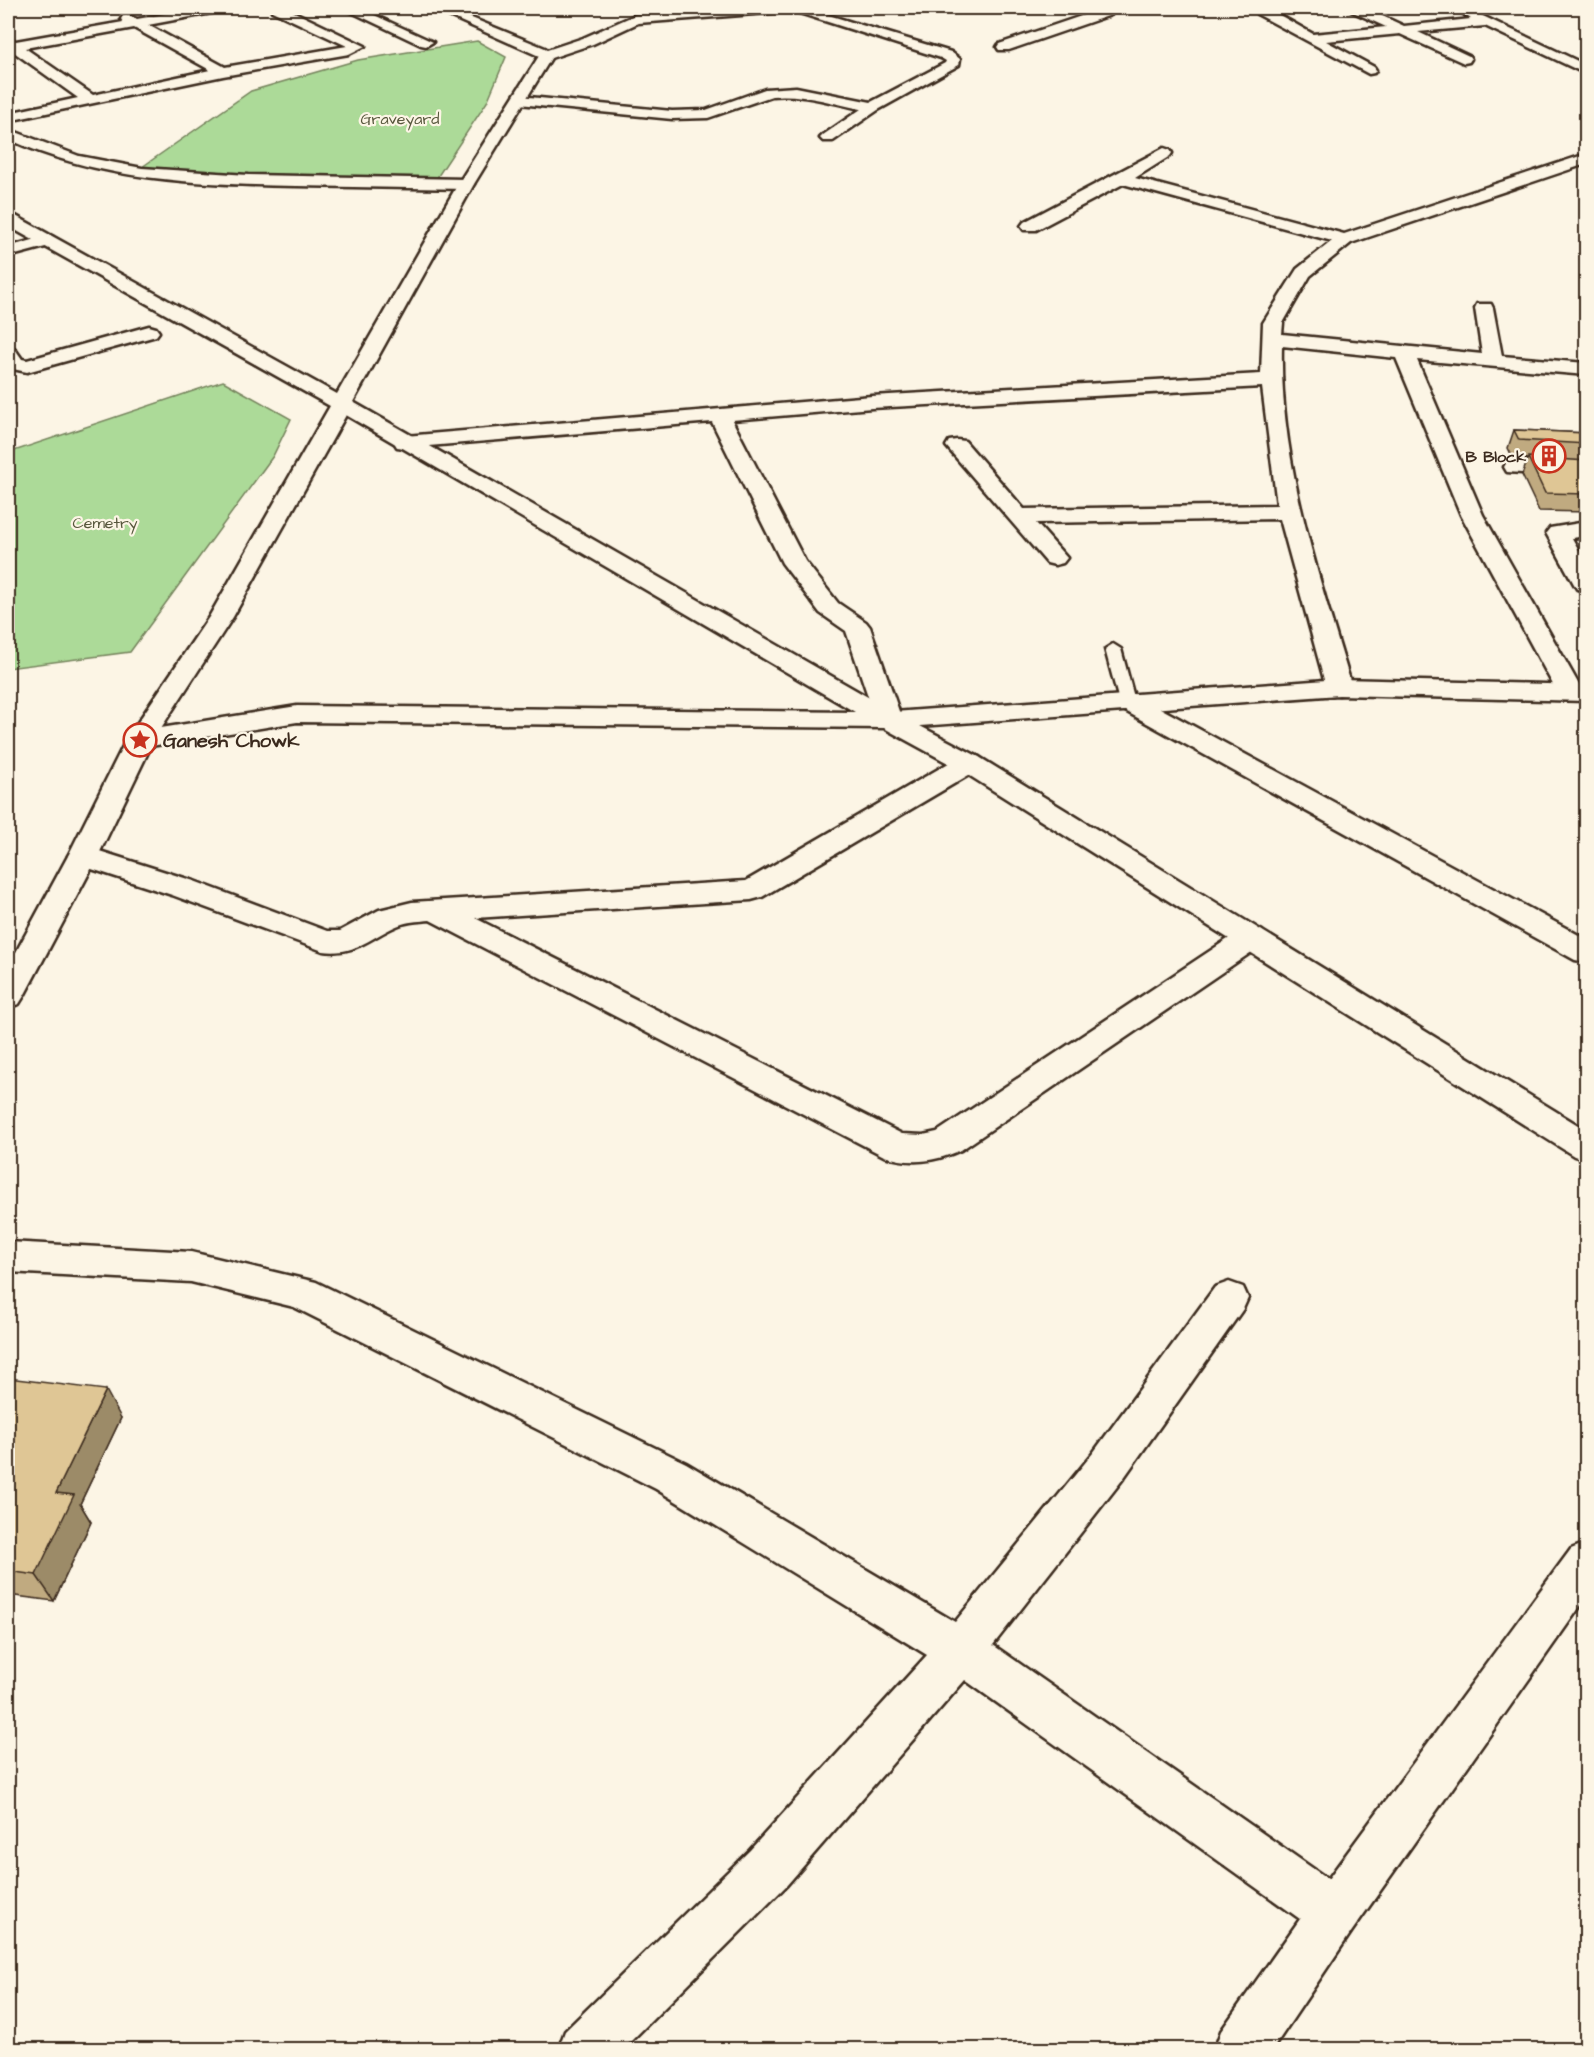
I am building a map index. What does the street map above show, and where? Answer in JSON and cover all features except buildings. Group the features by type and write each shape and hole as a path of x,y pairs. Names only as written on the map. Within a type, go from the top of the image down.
{"street":[{"path":"10,45 217,8"},
{"path":"8,117 88,98 349,50 358,46 278,8"},
{"path":"349,8 426,42"},
{"path":"437,8 546,55"},
{"path":"10,986 83,856 140,740 221,617 466,184 546,55 588,41 635,19 781,8"},
{"path":"793,8 953,59 952,65 873,107 828,138"},
{"path":"1004,47 1106,12 1104,8"},
{"path":"1356,8 1464,59"},
{"path":"1460,8 1583,66"},
{"path":"1262,11 1369,69"},
{"path":"117,13 223,72"},
{"path":"1309,38 1487,22"},
{"path":"10,45 88,98"},
{"path":"519,100 672,115 697,115 770,92 789,91 873,107"},
{"path":"8,134 48,151 109,169 152,176 199,180 466,184"},
{"path":"1030,226 1121,179 1164,153"},
{"path":"1339,687 1289,512 1271,380 1273,323 1303,273 1345,239 1587,159"},
{"path":"1121,179 1345,239"},
{"path":"8,219 341,404 889,720 969,763 1587,1147"},
{"path":"8,252 47,241"},
{"path":"1484,308 1493,359"},
{"path":"8,353 15,364 27,366 149,332"},
{"path":"1273,339 1404,354 1493,359 1587,369"},
{"path":"1404,354 1472,515 1578,693"},
{"path":"405,442 872,402 1271,380"},
{"path":"719,416 794,563 829,608 857,627 889,720"},
{"path":"957,446 1055,558"},
{"path":"1515,467 1587,471"},
{"path":"1018,516 1065,513 1289,512"},
{"path":"1587,529 1558,533 1587,584"},
{"path":"140,740 297,714 889,720 1339,687 1578,693"},
{"path":"1127,701 1587,952"},
{"path":"83,856 183,888 331,943 353,938 397,915 434,909 751,890 770,882 969,763"},
{"path":"434,909 896,1147 911,1149 937,1147 949,1141 1251,938"},
{"path":"8,1257 191,1268 302,1293 671,1476 961,1650 1334,1913"},
{"path":"584,2049 768,1868 961,1650 1108,1466 1229,1298"},
{"path":"1240,2049 1334,1913 1587,1563"}],"lane":[{"path":"1113,649 1127,701"}],"green space":[{"name":"Graveyard","path":"477,41 506,57 487,102 434,182 132,174 251,91 358,60"},
{"name":"Cemetry","path":"223,381 291,419 273,456 130,652 8,668 8,453"}],"place":[{"name":"B Block","path":"1549,456"},
{"name":"Ganesh Chowk","path":"140,740"}]}
